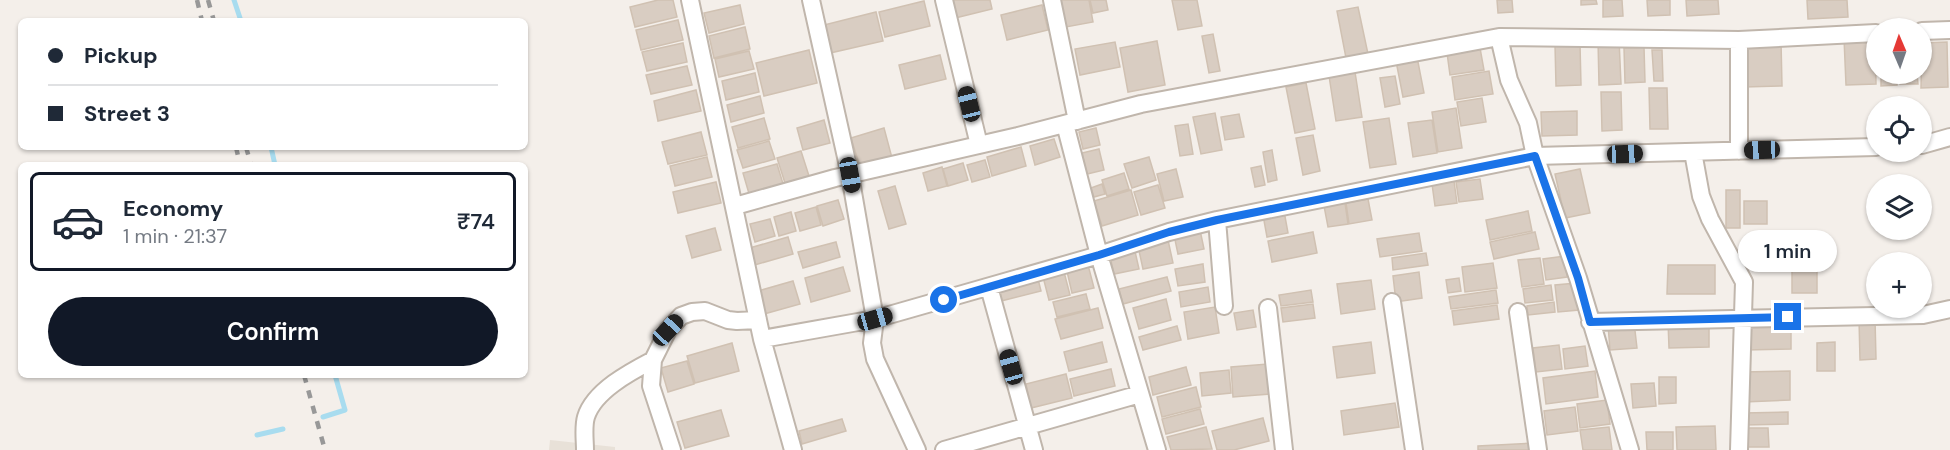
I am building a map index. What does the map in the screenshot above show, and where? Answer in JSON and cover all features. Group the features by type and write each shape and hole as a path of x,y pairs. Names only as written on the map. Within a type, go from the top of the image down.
{"street":[{"path":"690,0 762,339 794,450"},
{"path":"811,0 850,175 875,319 872,343 876,359 917,450"},
{"path":"944,0 979,146"},
{"path":"1052,0 1071,123 1099,255 1157,450"},
{"path":"1932,31 1950,30"},
{"path":"735,206 850,175 979,146 1141,104 1499,38 1739,40 1866,34"},
{"path":"1499,38 1509,80 1528,123 1535,156 1578,278 1630,450"},
{"path":"1739,40 1739,151"},
{"path":"1932,142 1950,137"},
{"path":"762,339 875,319 1099,255 1169,232 1217,220 1535,156 1866,147"},
{"path":"1693,152 1701,196 1710,219 1744,282 1746,292 1742,317 1739,450"},
{"path":"1217,220 1224,306"},
{"path":"989,287 1034,450"},
{"path":"1392,302 1413,450"},
{"path":"1268,308 1284,450"},
{"path":"1590,322 1742,317 1923,315 1950,309"},
{"path":"672,450 651,386 653,360 668,330 681,316 692,312 705,311 728,320 746,322 758,320"},
{"path":"1518,312 1538,450"},
{"path":"585,450 585,420 590,409 620,378 653,360"},
{"path":"944,450 1140,394"}],"shaded area":[{"path":"550,440 615,447 615,450 549,450"}],"building":[{"path":"658,0 673,0 677,17 635,27 630,7"},
{"path":"951,0 990,0 992,9 955,18"},
{"path":"1061,0 1089,0 1093,22 1066,27"},
{"path":"1090,0 1106,0 1108,10 1093,13"},
{"path":"1172,0 1197,0 1202,26 1178,30"},
{"path":"1497,0 1512,0 1513,12 1498,13"},
{"path":"1581,0 1596,0 1597,4 1581,5"},
{"path":"1603,0 1622,0 1623,16 1603,17"},
{"path":"1647,0 1670,0 1670,15 1648,16"},
{"path":"1686,0 1718,0 1719,14 1687,16"},
{"path":"1807,0 1847,0 1848,17 1808,19"},
{"path":"924,1 930,26 885,37 879,12"},
{"path":"740,5 744,24 709,33 704,13"},
{"path":"1042,5 1048,30 1007,40 1001,15"},
{"path":"1358,7 1368,54 1346,58 1337,11"},
{"path":"876,12 883,41 830,53 824,25"},
{"path":"678,20 683,40 641,50 636,30"},
{"path":"745,27 750,49 714,58 709,36"},
{"path":"1213,34 1220,71 1209,73 1202,36"},
{"path":"1866,37 1866,84 1876,84 1846,85 1844,38"},
{"path":"1619,39 1621,84 1599,85 1598,40"},
{"path":"1157,41 1165,85 1128,92 1120,48"},
{"path":"1781,41 1782,86 1744,87 1742,43"},
{"path":"1115,42 1120,67 1080,75 1075,49"},
{"path":"1947,42 1948,87 1921,88 1921,84 1932,84 1932,43"},
{"path":"683,43 687,62 647,71 642,52"},
{"path":"1580,44 1581,85 1556,86 1555,45"},
{"path":"1644,47 1645,82 1625,83 1624,48"},
{"path":"1480,48 1484,70 1450,75 1447,53"},
{"path":"809,50 817,83 764,96 756,63"},
{"path":"1652,50 1662,50 1663,81 1654,81"},
{"path":"749,51 754,69 719,77 715,59"},
{"path":"940,55 946,79 905,89 899,65"},
{"path":"1417,57 1424,93 1403,97 1396,61"},
{"path":"687,66 692,85 651,94 646,75"},
{"path":"1489,71 1493,94 1455,100 1452,77"},
{"path":"1355,72 1362,117 1336,121 1329,76"},
{"path":"755,73 759,92 726,100 722,81"},
{"path":"1395,76 1400,104 1385,107 1380,78"},
{"path":"1306,83 1315,129 1295,133 1286,87"},
{"path":"1881,84 1897,84 1897,85 1881,86"},
{"path":"1649,88 1667,88 1668,129 1650,129"},
{"path":"696,90 701,111 658,121 654,101"},
{"path":"1601,92 1621,92 1622,130 1602,131"},
{"path":"760,96 764,113 731,122 727,105"},
{"path":"1482,98 1486,122 1461,126 1457,102"},
{"path":"1456,108 1462,148 1438,152 1432,112"},
{"path":"1577,111 1577,135 1542,136 1541,112"},
{"path":"1215,113 1222,150 1201,154 1193,117"},
{"path":"1239,114 1244,137 1225,140 1221,117"},
{"path":"764,118 770,139 738,148 732,127"},
{"path":"1389,118 1396,164 1370,168 1363,122"},
{"path":"824,120 830,143 803,150 797,128"},
{"path":"1432,120 1437,153 1413,157 1408,123"},
{"path":"1188,124 1193,154 1180,156 1175,126"},
{"path":"884,128 892,158 860,167 851,138"},
{"path":"1096,128 1100,145 1083,149 1079,132"},
{"path":"701,132 707,155 668,164 662,142"},
{"path":"1313,135 1320,171 1303,175 1296,138"},
{"path":"1054,139 1060,157 1035,165 1030,146"},
{"path":"769,141 775,159 743,168 737,150"},
{"path":"1021,147 1026,166 992,176 987,157"},
{"path":"1099,149 1104,170 1087,174 1082,153"},
{"path":"1272,150 1277,180 1268,182 1263,152"},
{"path":"801,151 809,176 785,183 777,158"},
{"path":"707,157 712,177 675,186 670,166"},
{"path":"1149,157 1156,180 1132,188 1124,164"},
{"path":"985,160 990,177 972,182 967,165"},
{"path":"963,163 968,180 948,186 943,169"},
{"path":"777,164 784,187 750,197 743,173"},
{"path":"1261,166 1265,185 1255,187 1251,168"},
{"path":"942,167 947,186 928,191 923,173"},
{"path":"1176,169 1183,197 1164,201 1157,174"},
{"path":"1580,169 1590,213 1565,218 1555,174"},
{"path":"1124,173 1129,189 1107,196 1102,180"},
{"path":"1480,179 1483,199 1459,202 1456,182"},
{"path":"1454,181 1457,203 1435,206 1432,184"},
{"path":"716,182 721,203 678,213 673,192"},
{"path":"1102,184 1105,194 1094,197 1091,188"},
{"path":"1158,185 1165,208 1141,215 1134,192"},
{"path":"895,186 906,224 889,229 878,191"},
{"path":"1131,190 1138,215 1102,226 1094,201"},
{"path":"1726,190 1740,190 1740,228 1726,228"},
{"path":"1368,199 1372,220 1349,224 1346,203"},
{"path":"838,200 844,219 823,226 817,206"},
{"path":"1744,201 1767,201 1767,224 1744,224"},
{"path":"1345,203 1348,224 1328,227 1324,206"},
{"path":"816,207 821,225 800,231 795,213"},
{"path":"1284,211 1288,233 1267,237 1263,215"},
{"path":"1528,211 1532,231 1490,240 1486,220"},
{"path":"791,212 796,231 779,236 774,217"},
{"path":"770,219 775,236 755,242 750,224"},
{"path":"715,228 721,250 692,258 686,236"},
{"path":"1200,230 1204,249 1178,254 1174,235"},
{"path":"1313,232 1317,253 1272,262 1268,241"},
{"path":"1535,232 1539,249 1494,259 1490,242"},
{"path":"1419,233 1422,251 1380,257 1377,239"},
{"path":"788,237 793,254 751,266 746,249"},
{"path":"1168,240 1173,263 1143,269 1138,246"},
{"path":"836,242 840,257 803,268 798,252"},
{"path":"1134,247 1139,269 1114,274 1109,252"},
{"path":"1426,253 1428,265 1393,270 1392,258"},
{"path":"1817,255 1817,293 1792,293 1792,256"},
{"path":"1565,256 1567,277 1546,280 1543,259"},
{"path":"1540,258 1544,284 1522,287 1518,260"},
{"path":"1087,261 1094,288 1072,293 1066,267"},
{"path":"1493,263 1497,288 1465,292 1462,267"},
{"path":"1203,264 1205,282 1178,286 1175,269"},
{"path":"1668,265 1715,265 1715,294 1667,294"},
{"path":"843,267 850,291 811,302 805,278"},
{"path":"1063,268 1070,295 1049,300 1042,273"},
{"path":"1419,272 1422,298 1396,302 1393,276"},
{"path":"1037,275 1041,291 1001,301 997,285"},
{"path":"1167,277 1171,291 1123,304 1119,289"},
{"path":"1459,278 1461,291 1448,293 1446,280"},
{"path":"1371,280 1375,309 1341,314 1337,284"},
{"path":"793,281 800,304 764,314 758,291"},
{"path":"1576,283 1579,310 1558,312 1555,285"},
{"path":"1551,285 1553,300 1525,303 1523,289"},
{"path":"1208,287 1210,302 1181,307 1179,292"},
{"path":"1311,290 1313,302 1281,306 1279,295"},
{"path":"1496,290 1498,303 1451,309 1449,297"},
{"path":"1086,294 1090,309 1057,317 1053,302"},
{"path":"1166,299 1171,320 1139,329 1133,308"},
{"path":"1554,302 1555,312 1528,315 1527,306"},
{"path":"1313,304 1315,318 1283,322 1281,308"},
{"path":"1497,305 1499,319 1454,325 1452,311"},
{"path":"1215,307 1219,333 1188,339 1184,312"},
{"path":"1098,308 1103,328 1061,339 1055,319"},
{"path":"1253,310 1256,327 1237,330 1234,313"},
{"path":"1859,319 1875,319 1876,359 1860,360"},
{"path":"1668,321 1709,321 1709,347 1669,348"},
{"path":"1791,321 1791,349 1745,350 1744,322"},
{"path":"1634,322 1637,348 1610,350 1608,325"},
{"path":"1177,326 1181,340 1143,350 1139,337"},
{"path":"1102,342 1107,362 1069,371 1064,352"},
{"path":"1371,342 1375,373 1337,378 1333,347"},
{"path":"1835,342 1835,371 1817,371 1817,343"},
{"path":"732,343 739,371 695,383 687,356"},
{"path":"1559,345 1562,369 1536,372 1533,348"},
{"path":"1585,346 1588,366 1565,369 1563,349"},
{"path":"687,361 694,384 668,392 661,368"},
{"path":"1268,364 1270,394 1233,397 1231,367"},
{"path":"1186,367 1191,385 1153,395 1149,377"},
{"path":"1111,369 1115,386 1074,396 1070,379"},
{"path":"1229,370 1231,393 1202,396 1200,373"},
{"path":"1595,371 1598,397 1546,404 1543,378"},
{"path":"1790,371 1790,400 1744,402 1743,372"},
{"path":"1066,374 1072,398 1031,408 1026,384"},
{"path":"1659,377 1676,377 1676,403 1659,404"},
{"path":"1654,383 1656,406 1633,408 1631,384"},
{"path":"1196,387 1201,407 1162,417 1157,397"},
{"path":"1607,400 1610,424 1580,428 1577,404"},
{"path":"1395,403 1399,427 1344,435 1341,411"},
{"path":"1575,407 1578,431 1547,435 1544,411"},
{"path":"1200,409 1204,424 1166,434 1162,419"},
{"path":"721,410 729,436 685,448 677,422"},
{"path":"1788,412 1788,424 1744,425 1744,413"},
{"path":"1263,418 1269,441 1234,450 1217,450 1212,431"},
{"path":"842,419 846,431 802,444 799,431"},
{"path":"1715,426 1716,450 1677,450 1676,427"},
{"path":"1206,427 1212,449 1171,450 1167,437"},
{"path":"1609,427 1612,450 1583,450 1580,430"},
{"path":"1743,428 1768,428 1769,447 1743,447"},
{"path":"1646,432 1673,432 1673,450 1647,450"},
{"path":"1535,443 1535,450 1478,450 1478,446"}],"waterway":[{"path":"234,0 240,18"},
{"path":"272,150 274,162"},
{"path":"323,417 345,410 336,378"},
{"path":"257,435 283,429"}],"railway":[{"path":"197,0 201,18"},
{"path":"208,0 213,18"},
{"path":"237,150 239,162"},
{"path":"247,150 250,162"},
{"path":"305,378 325,450"}],"route":[{"path":"944,300 1169,232 1217,220 1535,156 1578,278 1590,322 1788,317"}]}
